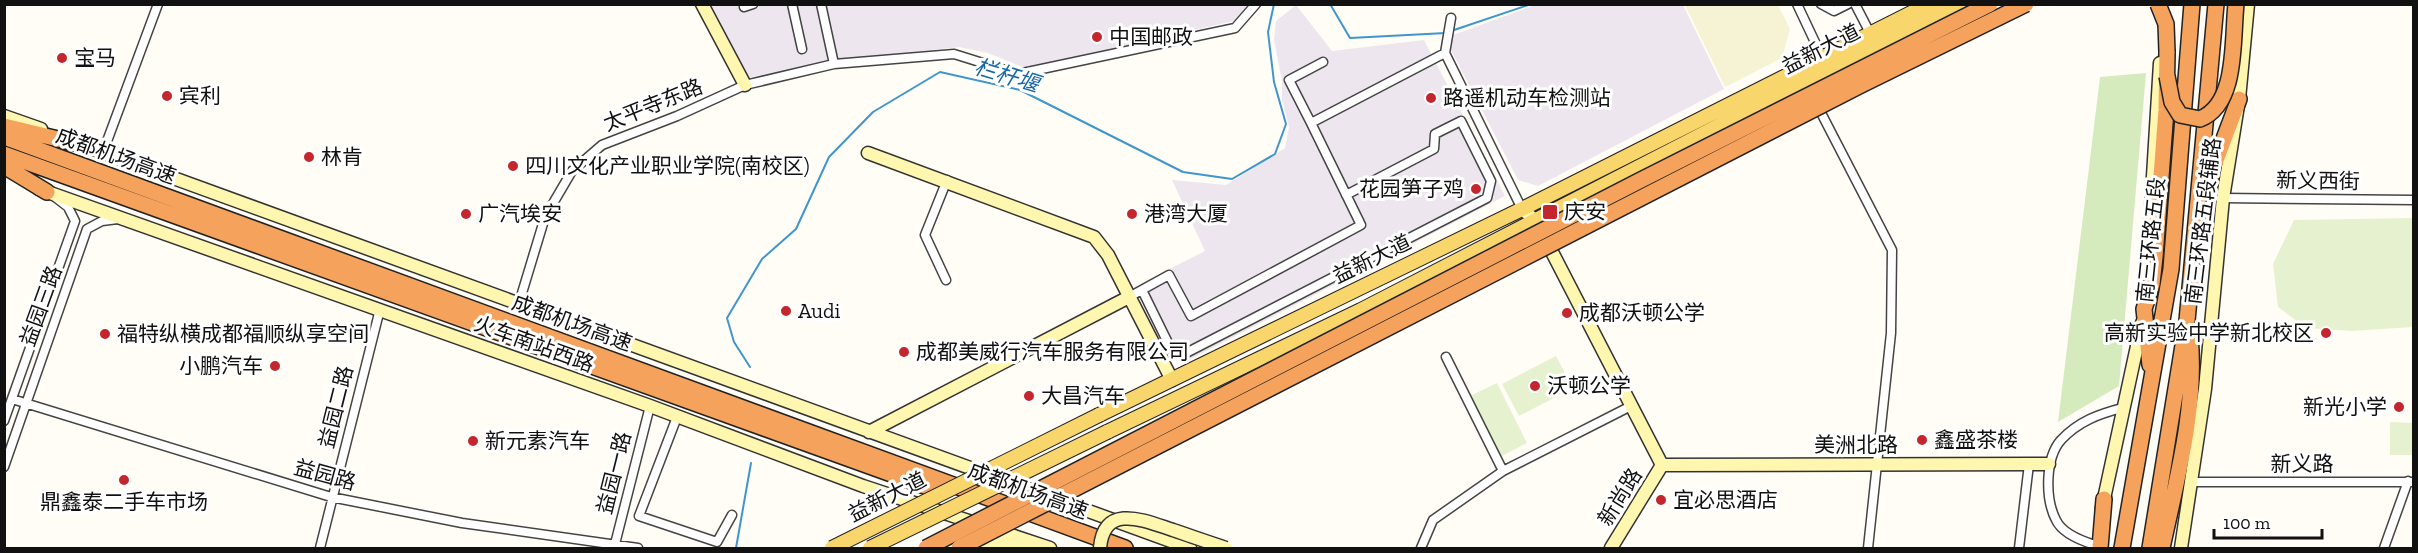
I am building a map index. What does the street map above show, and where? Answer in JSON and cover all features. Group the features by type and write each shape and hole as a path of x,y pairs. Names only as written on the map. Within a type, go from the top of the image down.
{"highway":[{"path":"926,549 1639,181 1990,4"},
{"path":"2152,386 2144,309 2152,284 2155,258 2167,76 2166,24 2158,4"},
{"name":"南三环路五段","path":"2122,549 2171,269 2192,4"},
{"name":"南三环路五段","path":"2150,549 2188,310 2216,4"},
{"path":"2167,76 2172,102 2180,115 2200,119 2218,108 2228,85 2236,4"},
{"path":"959,549 1850,90 2026,5"},
{"path":"2193,265 2213,168 2239,99"},
{"path":"4,126 87,146"},
{"name":"成都机场高速","path":"4,137 1125,549"},
{"name":"成都机场高速","path":"4,154 1099,549"},
{"path":"4,166 47,192"},
{"path":"2162,549 2190,417 2193,381 2188,310"},
{"path":"2096,547 2104,499"}],"main road":[{"path":"702,4 745,85"},
{"name":"益新大道","path":"870,549 1361,310 1536,221 1805,81 1929,4"},
{"name":"益新大道","path":"832,549 1099,415 1522,209 1870,33 1916,14 1955,4"},
{"path":"1916,14 1931,24 1972,4"},
{"path":"2104,499 2144,309 2163,4"},
{"name":"南三环路五段辅路","path":"2181,549 2205,388 2223,198 2239,99 2248,4"},
{"path":"4,116 1190,549"},
{"path":"868,153 947,180 1094,237 1108,255 1172,380"},
{"name":"火车南站西路","path":"4,176 650,406 863,486 1047,548"},
{"path":"1522,209 1536,221 1662,465"},
{"path":"869,432 1129,297"},
{"name":"美洲北路","path":"1662,465 2049,464"},
{"name":"新尚路","path":"1611,549 1662,465"},
{"path":"1099,549 1103,531 1110,525 1131,518 1226,549"},
{"path":"969,549 975,545 998,542 1047,548"}],"street":[{"path":"103,152 158,4"},
{"path":"744,7 753,4"},
{"path":"792,4 802,49"},
{"path":"821,4 834,64"},
{"name":"太平寺东路","path":"519,303 545,217 572,171 602,145 677,116 745,85 834,64 954,54 1018,74 1234,27 1256,4"},
{"path":"1797,4 1822,57"},
{"path":"1821,4 1834,12 1848,4"},
{"path":"1855,4 1870,33"},
{"path":"1451,18 1445,52 1522,209"},
{"path":"1311,123 1445,52"},
{"path":"1129,297 1169,275 1191,316 1361,225 1289,80 1323,62"},
{"path":"1805,81 1892,250 1891,333 1868,549"},
{"path":"1142,290 1171,349 1188,352 1487,198 1491,181 1461,121 1435,134 1434,149 1346,195"},
{"path":"946,280 925,235 947,180"},
{"name":"益园三路","path":"4,421 75,221 68,207 47,192"},
{"name":"新义西街","path":"2223,198 2414,200"},
{"name":"益园三路","path":"4,467 87,230 102,221 125,218"},
{"name":"益园二路","path":"320,549 331,497 380,309"},
{"path":"1446,357 1503,471"},
{"name":"益园路","path":"12,399 331,497 462,523 638,549"},
{"name":"益园一路","path":"614,547 650,406"},
{"path":"1421,549 1433,520 1503,471 1631,406"},
{"path":"2096,547 2079,539 2056,521 2049,487 2049,464 2060,441 2089,417 2122,408"},
{"path":"639,516 677,417"},
{"path":"2019,549 2029,464"},
{"name":"新义路","path":"2191,482 2411,482"},
{"path":"2384,549 2411,482"},
{"path":"622,510 717,542 732,515"}],"shaded area":[{"path":"1538,4 1683,5 1724,89 1538,186 1518,180 1450,48 1453,35"},
{"path":"708,5 1248,5 1234,21 1025,68 988,53 959,47 841,60 746,78"},
{"path":"1296,5 1332,51 1424,40 1505,196 1187,361 1168,356 1134,287 1205,251 1172,180 1226,185 1285,148 1289,127 1282,99 1282,81 1274,40 1276,21"},
{"path":"1685,5 1778,5 1790,29 1782,58 1725,87"}],"green space":[{"path":"2146,73 2119,386 2058,422 2100,77"},
{"path":"2413,218 2413,327 2352,331 2306,328 2278,307 2273,264 2294,220"},
{"path":"1556,356 1573,388 1519,416 1502,384"},
{"path":"1497,383 1527,443 1500,457 1470,396"},
{"path":"2390,422 2413,423 2413,455 2390,455"}],"waterway":[{"name":"栏杆堰","path":"750,367 734,342 727,318 762,259 796,229 829,157 873,112 940,72 1020,90 1183,172 1232,179 1275,154 1286,124 1274,82 1268,32 1274,4"},
{"name":"栏杆堰","path":"1330,4 1350,38 1446,33"},
{"name":"栏杆堰","path":"1451,31 1531,4"},
{"name":"栏杆堰","path":"736,548 751,463"}],"place":[{"name":"中国邮政","path":"1097,37"},
{"name":"宝马","path":"62,58"},
{"name":"宾利","path":"167,96"},
{"name":"路遥机动车检测站","path":"1431,98"},
{"name":"林肯","path":"309,157"},
{"name":"四川文化产业职业学院(南校区)","path":"513,166"},
{"name":"花园笋子鸡","path":"1476,189"},
{"name":"庆安","path":"1550,212"},
{"name":"广汽埃安","path":"466,214"},
{"name":"港湾大厦","path":"1132,214"},
{"name":"Audi","path":"786,311"},
{"name":"成都沃顿公学","path":"1567,313"},
{"name":"高新实验中学新北校区","path":"2326,333"},
{"name":"福特纵横成都福顺纵享空间","path":"105,334"},
{"name":"成都美威行汽车服务有限公司","path":"904,352"},
{"name":"小鹏汽车","path":"275,366"},
{"name":"沃顿公学","path":"1535,386"},
{"name":"大昌汽车","path":"1029,396"},
{"name":"新光小学","path":"2399,407"},
{"name":"鑫盛茶楼","path":"1922,440"},
{"name":"新元素汽车","path":"473,441"},
{"name":"鼎鑫泰二手车市场","path":"124,480"},
{"name":"宜必思酒店","path":"1661,500"}]}
